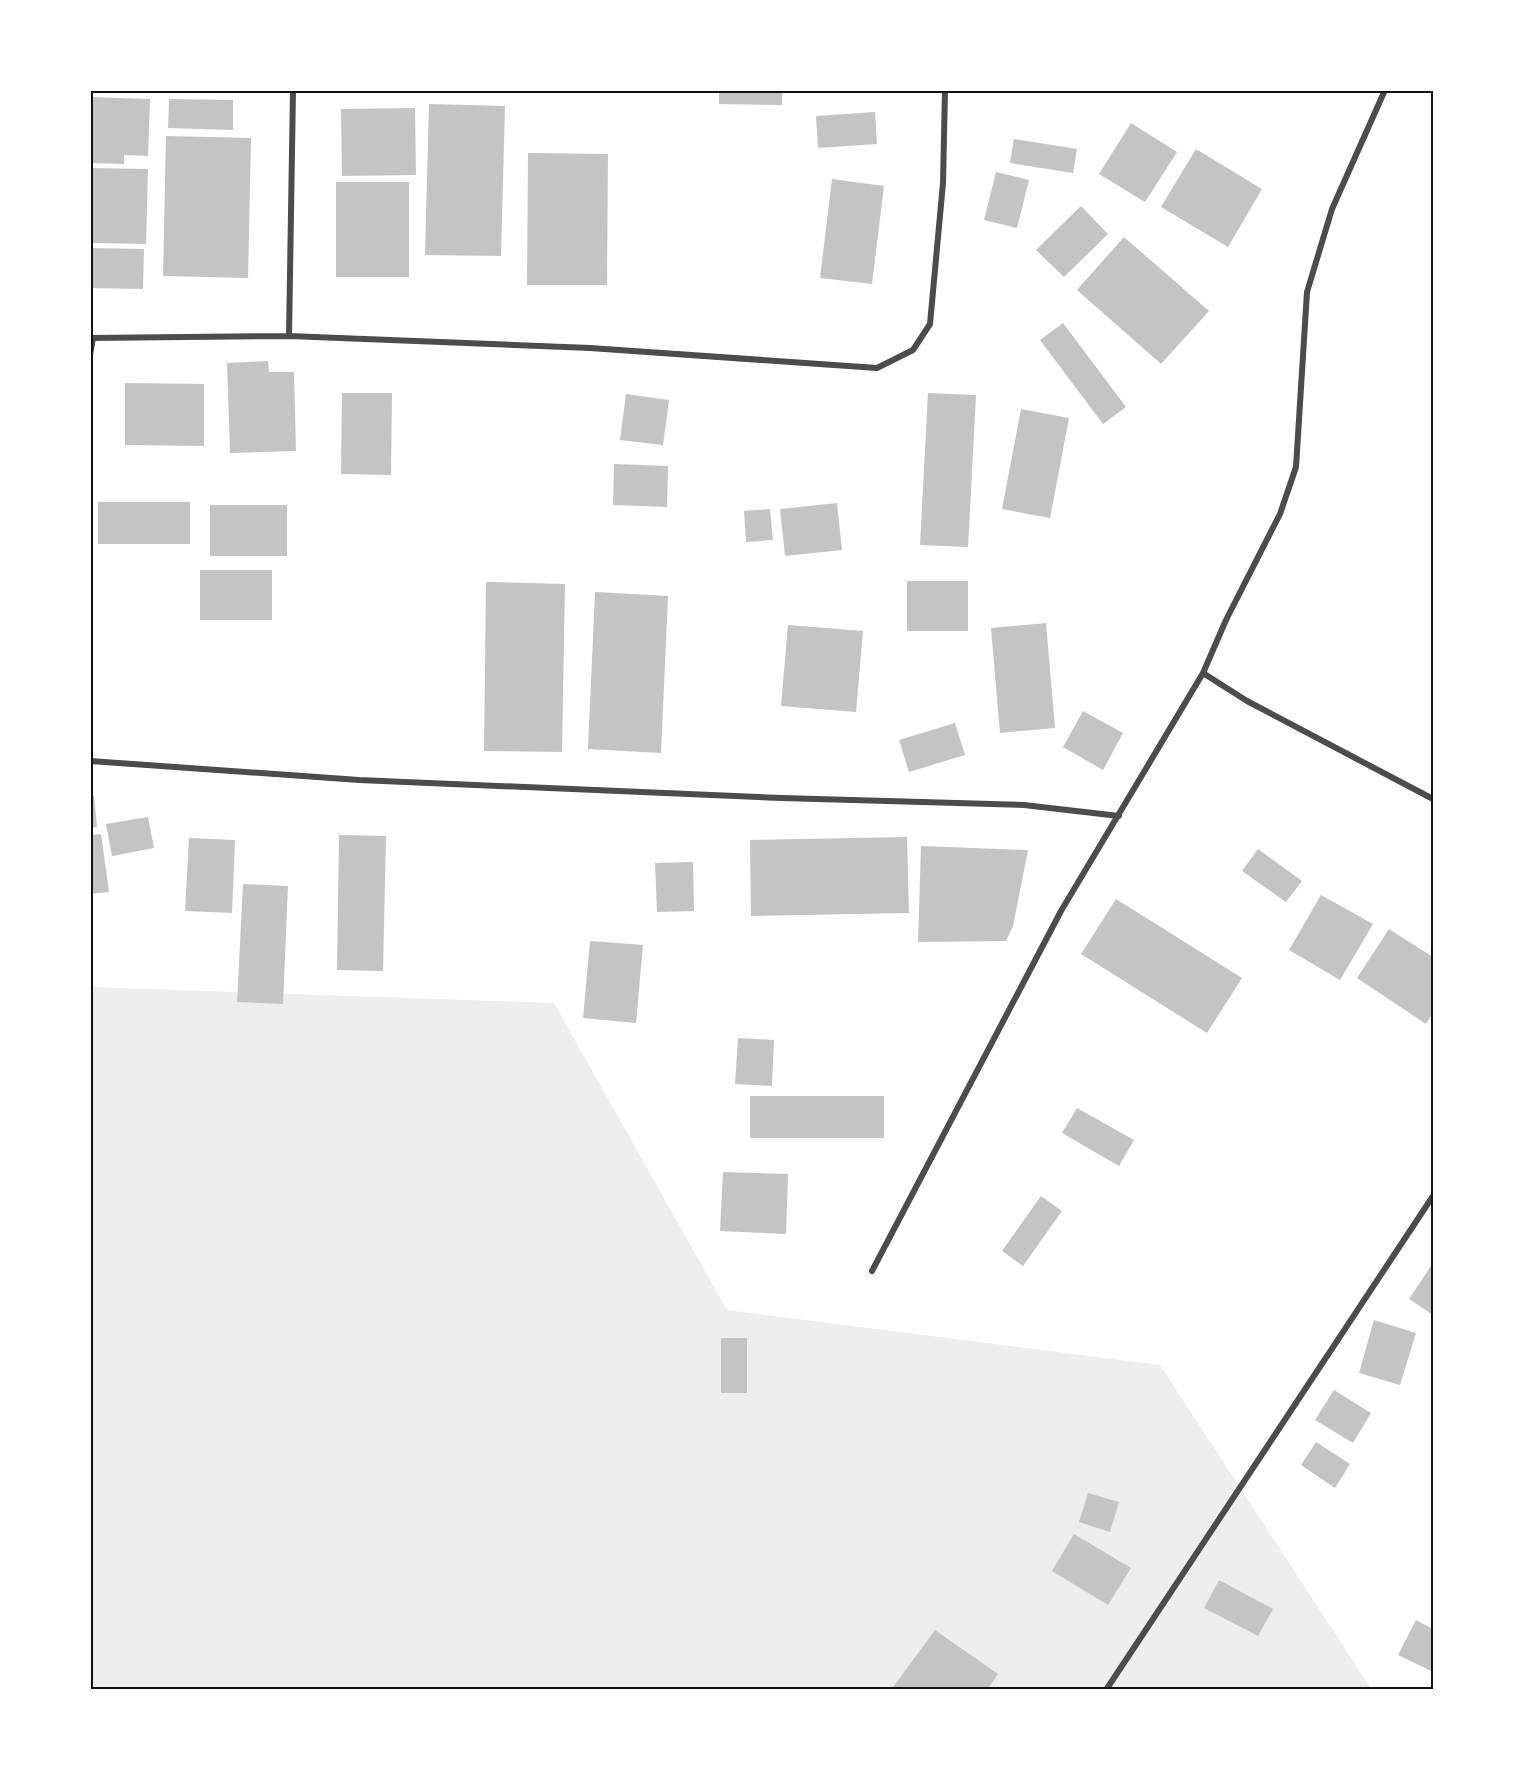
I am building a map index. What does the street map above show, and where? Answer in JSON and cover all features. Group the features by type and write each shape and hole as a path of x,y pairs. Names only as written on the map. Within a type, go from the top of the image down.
{"street":[{"path":"289,336 293,90"},
{"path":"90,355 91,338 289,336 590,348 877,368 913,350 930,324 943,183 945,90"},
{"path":"872,1271 1061,911 1203,673 1226,620 1280,514 1296,467 1307,292 1332,209 1385,90"},
{"path":"1203,673 1247,701 1433,799"},
{"path":"90,761 359,780 782,798 1024,805 1119,816"},
{"path":"1106,1690 1433,1196"}],"shaded area":[{"path":"90,987 554,1003 727,1310 1160,1365 1372,1690 90,1690"}],"building":[{"path":"719,90 782,90 782,105 719,104"},
{"path":"90,97 150,99 148,156 124,155 124,164 90,163"},
{"path":"169,99 233,100 233,130 168,128"},
{"path":"429,104 505,106 501,256 425,255"},
{"path":"415,108 416,175 342,176 341,109"},
{"path":"875,112 877,144 818,148 816,116"},
{"path":"1131,123 1177,152 1145,202 1099,174"},
{"path":"166,136 251,138 248,278 163,276"},
{"path":"1014,139 1077,149 1073,173 1010,163"},
{"path":"1196,149 1262,189 1228,247 1161,207"},
{"path":"528,153 608,154 607,285 527,285"},
{"path":"90,168 148,169 146,244 90,243"},
{"path":"996,172 1029,180 1017,228 984,220"},
{"path":"832,179 884,186 872,284 820,278"},
{"path":"336,182 409,182 409,277 336,277"},
{"path":"1081,206 1108,234 1064,277 1036,250"},
{"path":"1124,237 1209,311 1161,364 1077,290"},
{"path":"90,248 144,249 143,289 90,288"},
{"path":"1063,323 1126,407 1103,424 1040,340"},
{"path":"268,361 269,372 294,372 296,451 230,453 227,363"},
{"path":"125,383 204,384 204,446 125,445"},
{"path":"342,393 392,393 391,475 341,474"},
{"path":"928,393 976,395 968,547 920,545"},
{"path":"626,394 669,400 663,445 620,440"},
{"path":"1021,409 1069,418 1050,518 1002,509"},
{"path":"614,464 668,466 667,507 613,505"},
{"path":"98,502 190,502 190,544 98,544"},
{"path":"837,503 842,550 785,556 780,509"},
{"path":"210,505 287,505 287,556 210,556"},
{"path":"770,509 773,540 746,542 744,511"},
{"path":"200,570 272,570 272,620 200,620"},
{"path":"907,581 968,581 968,631 907,631"},
{"path":"486,582 565,584 562,752 484,751"},
{"path":"595,592 668,596 661,753 588,749"},
{"path":"1046,623 1055,728 1000,733 991,628"},
{"path":"788,625 863,631 856,712 781,706"},
{"path":"1083,711 1123,733 1103,770 1063,747"},
{"path":"955,723 965,755 909,772 899,740"},
{"path":"90,796 94,796 97,827 90,828"},
{"path":"148,817 154,848 112,856 106,824"},
{"path":"101,834 109,892 90,894 90,835"},
{"path":"339,835 386,836 383,971 337,970"},
{"path":"907,837 909,913 751,916 750,840"},
{"path":"189,838 235,840 232,913 185,911"},
{"path":"921,846 1028,850 1013,926 1006,941 918,942"},
{"path":"1258,849 1302,881 1286,902 1242,871"},
{"path":"693,862 694,911 657,912 655,863"},
{"path":"243,884 288,886 283,1004 237,1002"},
{"path":"1321,895 1373,924 1340,980 1289,950"},
{"path":"1116,899 1242,978 1207,1033 1081,954"},
{"path":"1389,929 1433,957 1433,1013 1426,1024 1357,978"},
{"path":"590,941 643,945 636,1023 583,1018"},
{"path":"738,1038 774,1040 772,1086 735,1084"},
{"path":"750,1096 884,1096 884,1138 750,1138"},
{"path":"1077,1108 1134,1140 1119,1166 1062,1133"},
{"path":"723,1172 788,1174 786,1234 720,1231"},
{"path":"1041,1196 1062,1211 1023,1266 1002,1251"},
{"path":"1433,1263 1433,1315 1409,1299"},
{"path":"1374,1320 1416,1333 1400,1385 1359,1373"},
{"path":"721,1338 747,1338 747,1393 721,1393"},
{"path":"1334,1390 1371,1413 1353,1443 1315,1420"},
{"path":"1316,1442 1350,1464 1335,1488 1301,1465"},
{"path":"1088,1493 1119,1502 1110,1532 1079,1522"},
{"path":"1074,1534 1131,1568 1108,1605 1052,1571"},
{"path":"1219,1580 1273,1609 1258,1636 1204,1608"},
{"path":"1416,1620 1433,1629 1433,1672 1398,1655"},
{"path":"935,1630 998,1674 987,1690 891,1690"}]}
